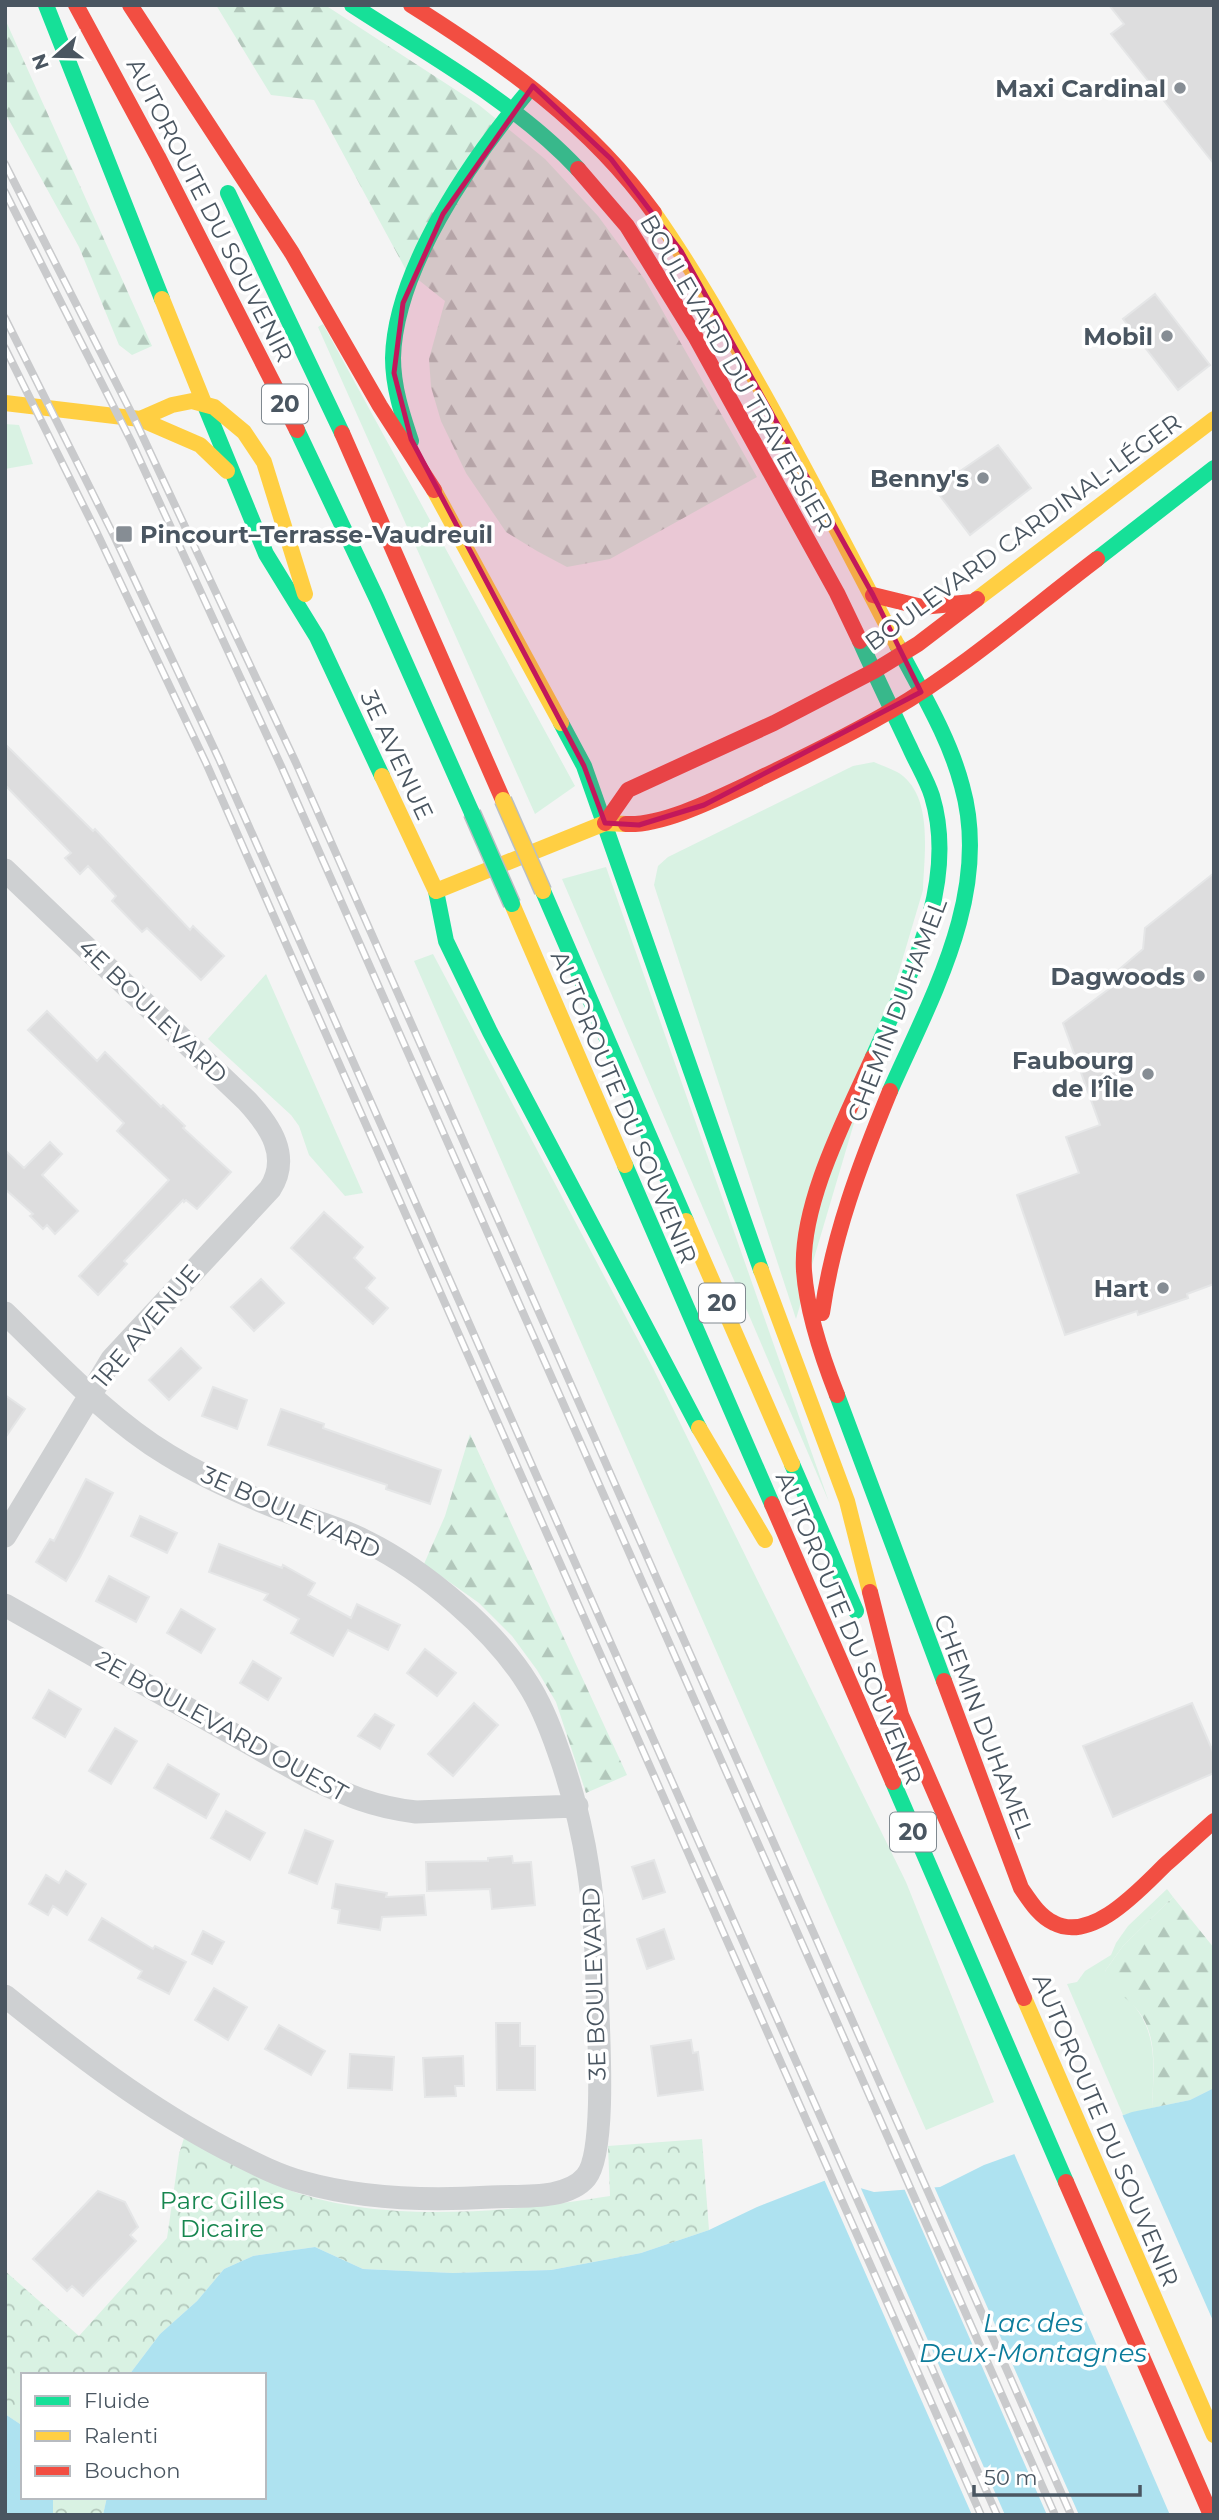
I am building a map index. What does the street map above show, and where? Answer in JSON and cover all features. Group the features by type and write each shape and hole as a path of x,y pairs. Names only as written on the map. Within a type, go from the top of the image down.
{"main road":[{"path":"46,5 204,403"},
{"name":"AUTOROUTE DU SOUVENIR","path":"76,5 174,186 316,467 390,625 1211,2515"},
{"path":"130,5 292,253 380,406 422,469 591,782 748,1236 848,1501 901,1715"},
{"name":"AUTOROUTE DU SOUVENIR","path":"130,5 205,149"},
{"name":"BOULEVARD DU TRAVERSIER","path":"352,5 511,111 567,157 627,226 701,346 838,593 893,710"},
{"name":"BOULEVARD DU TRAVERSIER","path":"411,5 533,86 581,128 611,159 655,214 681,251 770,405 873,595 921,692"},
{"path":"511,111 518,74"},
{"path":"422,469 403,420 395,386 394,349 403,303 421,256 443,214 511,111 533,86"},
{"name":"AUTOROUTE DU SOUVENIR","path":"222,181 363,477 1214,2435"},
{"name":"3E AVENUE","path":"140,419 189,401 204,403 238,425 260,453 271,482 317,637"},
{"name":"3E AVENUE","path":"5,403 140,419 200,445 236,481"},
{"name":"3E AVENUE","path":"204,403 266,554 317,637 436,891 446,941 491,1032 712,1452 839,1661"},
{"name":"BOULEVARD CARDINAL-LÉGER","path":"605,823 628,790 741,739 902,655 1214,419"},
{"path":"436,891 605,823 639,825 704,805 815,752 893,710 921,692 1214,468"},
{"path":"873,595 909,607 928,608 975,601"},
{"name":"CHEMIN DUHAMEL","path":"821,1346 824,1290 835,1238 859,1172 933,995 968,885 971,842 965,796 958,772 921,692"},
{"name":"CHEMIN DUHAMEL","path":"893,710 932,795 940,832 939,871 927,925 909,974 837,1138 812,1210 804,1268 810,1308 842,1410 962,1735 1021,1888 1030,1903 1039,1914 1062,1926 1077,1927 1102,1921 1214,1821"}],"street":[{"name":"4E BOULEVARD","path":"5,870 247,1101 276,1141 279,1164"},
{"name":"1RE AVENUE","path":"5,1536 112,1359 270,1189 277,1176 279,1164"},
{"name":"3E BOULEVARD","path":"5,1313 89,1393 165,1454 216,1481 368,1542 394,1558 458,1605 495,1642 529,1685 552,1733 583,1828 592,1884 598,2072 596,2151 593,2165 578,2184 570,2189 551,2193 465,2199 370,2194 330,2189 298,2181 266,2169 190,2130 118,2083 5,1996"},
{"name":"2E BOULEVARD OUEST","path":"5,1605 307,1776 352,1798 391,1809 416,1812 576,1806"}],"highlighted area":[{"path":"533,86 611,159 681,251 873,595 921,692 704,805 639,825 605,823 584,766 411,439 394,373 403,303 443,214"}],"green space":[{"path":"216,5 325,5 479,105 545,159 598,216 645,280 757,477 610,559 567,567 506,532 466,473 441,421 431,387 429,359 445,301 406,270 314,100 271,95"},
{"path":"5,19 152,346 132,355 119,345 79,247 5,113"},
{"path":"323,324 575,786 535,814 318,327"},
{"path":"5,424 19,425 33,464 5,469"},
{"path":"874,762 903,776 919,799 925,829 923,890 796,1319 654,885 658,866 668,857 853,766"},
{"path":"606,867 829,1502 562,879"},
{"path":"433,954 653,1368 906,1882 994,2102 926,2130 414,961"},
{"path":"266,974 363,1193 345,1196 309,1155 299,1126 291,1115 208,1039"},
{"path":"470,1434 627,1775 586,1793 556,1702 537,1670 512,1636 479,1603 424,1564 445,1516"},
{"path":"1167,1889 1173,1897 1123,1946 1105,1971 1140,2014 1150,2036 1152,2048 1152,2108 1123,2115 1067,1984 1077,1982 1085,1971 1111,1955 1128,1926"},
{"path":"1173,1897 1214,1948 1214,2088 1190,2100 1152,2108 1154,2071 1150,2034 1139,2012 1115,1988 1105,1971 1123,1946"},
{"name":"Parc Gilles Dicaire","path":"184,2138 267,2181 317,2199 357,2207 443,2212 530,2207 610,2196 608,2146 702,2139 709,2230 641,2253 551,2270 453,2273 363,2269 315,2247 253,2256 224,2269 197,2301 160,2334 131,2373 21,2373 21,2425 5,2414 5,2271 79,2336 167,2238 179,2154"},
{"path":"53,2499 107,2499 103,2515 53,2515"}],"water":[{"name":"Lac des Deux-Montagnes","path":"1214,2088 1214,2515 103,2515 107,2499 266,2499 266,2373 131,2373 160,2334 197,2301 224,2269 253,2256 315,2247 363,2269 453,2273 551,2270 641,2253 709,2230 757,2207 829,2179 874,2192 940,2187 984,2165 1132,2112 1190,2100"},
{"path":"5,2414 21,2425 21,2499 53,2499 53,2515 5,2515"}],"pier":[{"path":"1121,2112 1214,2323 1214,2515 1170,2515 1013,2151"},
{"path":"829,2175 859,2184 1005,2515 972,2515 823,2177"},
{"path":"933,2184 1079,2515 1047,2515 903,2186"}],"building":[{"path":"1109,5 1214,5 1214,164 1111,34 1124,24"},
{"path":"1155,294 1210,365 1178,390 1123,319"},
{"path":"998,445 1031,488 970,535 937,492 961,474 959,472"},
{"path":"5,744 93,831 95,829 190,930 193,926 224,956 201,980 147,928 142,932 112,901 116,896 88,866 80,874 65,858 71,853 5,785"},
{"name":"Faubourg de l’Île","path":"1214,873 1214,1284 1187,1294 1188,1298 1138,1315 1137,1311 1065,1335 1017,1195 1079,1173 1066,1137 1100,1125 1063,1023 1113,986 1108,979 1143,949 1145,928"},
{"path":"47,1011 97,1061 105,1052 231,1172 197,1209 183,1200 124,1261 127,1264 98,1295 79,1276 169,1180 117,1131 124,1123 28,1030"},
{"path":"50,1142 62,1154 42,1175 78,1211 55,1234 47,1225 43,1229 30,1216 33,1214 5,1189 5,1150 24,1168"},
{"path":"324,1212 363,1247 354,1258 375,1278 366,1288 388,1308 373,1324 291,1248"},
{"path":"261,1279 284,1303 254,1331 231,1307"},
{"path":"181,1348 201,1368 169,1400 149,1380"},
{"path":"213,1387 247,1400 237,1429 202,1416"},
{"path":"5,1395 25,1409 5,1438"},
{"path":"281,1409 324,1424 323,1428 441,1470 430,1504 386,1489 387,1485 268,1445"},
{"path":"86,1479 113,1493 66,1581 36,1562 50,1539 54,1541"},
{"path":"140,1516 177,1533 167,1553 131,1536"},
{"path":"219,1544 282,1568 283,1565 315,1583 308,1595 351,1618 357,1604 400,1625 388,1650 348,1630 333,1656 291,1633 299,1619 264,1600 268,1594 209,1572"},
{"path":"109,1576 149,1597 136,1622 96,1601"},
{"path":"181,1609 215,1629 201,1653 167,1633"},
{"path":"425,1649 456,1673 437,1696 407,1673"},
{"path":"253,1661 281,1678 268,1700 240,1683"},
{"path":"49,1690 81,1709 65,1737 33,1718"},
{"path":"474,1703 498,1725 453,1776 428,1754"},
{"path":"1192,1703 1214,1754 1214,1773 1113,1817 1083,1746"},
{"path":"375,1714 394,1725 380,1749 358,1736"},
{"path":"115,1728 137,1741 111,1784 89,1771"},
{"path":"168,1764 219,1794 206,1818 154,1788"},
{"path":"226,1811 265,1833 250,1860 211,1838"},
{"path":"305,1830 333,1841 317,1884 289,1873"},
{"path":"512,1856 513,1863 531,1862 535,1905 492,1909 490,1889 427,1891 426,1862 488,1861 488,1858"},
{"path":"654,1860 665,1892 643,1899 632,1867"},
{"path":"66,1871 86,1884 67,1915 53,1906 48,1915 29,1904 46,1875 59,1883"},
{"path":"336,1884 387,1893 386,1897 424,1895 426,1915 382,1917 380,1930 338,1923 340,1910 332,1908"},
{"path":"102,1918 153,1949 155,1946 186,1962 169,1994 138,1978 142,1971 89,1940"},
{"path":"664,1929 674,1959 647,1969 637,1939"},
{"path":"203,1931 224,1942 212,1964 192,1954"},
{"path":"214,1988 247,2007 228,2040 195,2020"},
{"path":"496,2023 520,2023 520,2046 535,2046 535,2090 497,2090"},
{"path":"279,2025 325,2051 311,2075 265,2049"},
{"path":"691,2040 693,2053 698,2052 703,2090 658,2096 651,2046"},
{"path":"350,2054 394,2057 392,2090 348,2088"},
{"path":"463,2056 464,2086 455,2086 456,2096 425,2097 423,2058"},
{"path":"98,2191 125,2202 138,2227 130,2235 136,2241 83,2296 72,2286 67,2291 33,2259"}],"railway":[{"path":"5,164 134,418 296,763 1071,2515"},
{"path":"5,192 131,441 282,768 1055,2515"},
{"path":"5,318 115,538 219,759 997,2515"},
{"path":"5,348 96,531 206,763 981,2515"}],"traffic: fast":[{"path":"46,5 162,299"},
{"path":"352,5 500,101 554,145 578,169"},
{"path":"411,441 401,411 393,369 397,324 407,289 439,218 481,152 525,95"},
{"path":"228,193 342,433"},
{"path":"204,403 266,554 317,637 382,776"},
{"path":"297,430 377,599 472,813"},
{"path":"1097,559 1214,468"},
{"path":"860,641 927,784 939,830 939,863 926,930 873,1057"},
{"path":"890,1091 953,943 969,865 969,826 956,767 950,749 897,645"},
{"path":"561,723 584,766 761,1270"},
{"path":"472,813 512,904"},
{"path":"436,891 446,941 490,1032 699,1428"},
{"path":"543,891 686,1221"},
{"path":"625,1165 772,1504"},
{"path":"837,1395 944,1681"},
{"path":"792,1464 856,1611"},
{"path":"893,1782 1066,2182"}],"traffic: slow":[{"path":"654,213 697,279 762,391 897,645"},
{"path":"162,299 204,403"},
{"path":"140,419 172,405 192,401 214,407 244,432 264,462 305,594"},
{"path":"5,403 140,419 200,445 227,471"},
{"path":"977,599 1214,419"},
{"path":"434,490 561,723"},
{"path":"382,776 436,891 605,823 626,824"},
{"path":"503,800 543,891"},
{"path":"512,904 625,1165"},
{"path":"686,1221 792,1464"},
{"path":"761,1270 847,1501 870,1592"},
{"path":"699,1428 765,1540"},
{"path":"1024,1998 1214,2435"}],"traffic: jam":[{"path":"76,5 158,157 297,430"},
{"path":"130,5 292,253 380,406 434,490"},
{"path":"411,5 479,49 543,97 602,151 654,213"},
{"path":"578,169 627,226 695,336 837,593 860,641"},
{"path":"342,433 503,800"},
{"path":"626,824 655,821 703,804 874,720 919,694 971,657 1097,559"},
{"path":"873,595 922,607 972,602"},
{"path":"605,823 628,790 774,723 874,671 918,644 977,599"},
{"path":"837,1395 808,1302 804,1271 805,1245 809,1218 827,1161 873,1057"},
{"path":"822,1313 840,1228 890,1091"},
{"path":"772,1504 893,1782"},
{"path":"870,1592 901,1715"},
{"path":"944,1681 1021,1888 1039,1912 1054,1923 1069,1927 1084,1926 1115,1910 1214,1821"},
{"path":"891,1692 1024,1998"},
{"path":"1066,2182 1211,2515"}],"place":[{"name":"Maxi Cardinal","path":"1180,88"},
{"name":"Mobil","path":"1167,336"},
{"name":"Benny's","path":"983,478"},
{"name":"Pincourt–Terrasse-Vaudreuil","path":"124,534"},
{"name":"Dagwoods","path":"1199,976"},
{"name":"Faubourg de l’Île","path":"1148,1074"},
{"name":"Hart","path":"1163,1288"}]}
